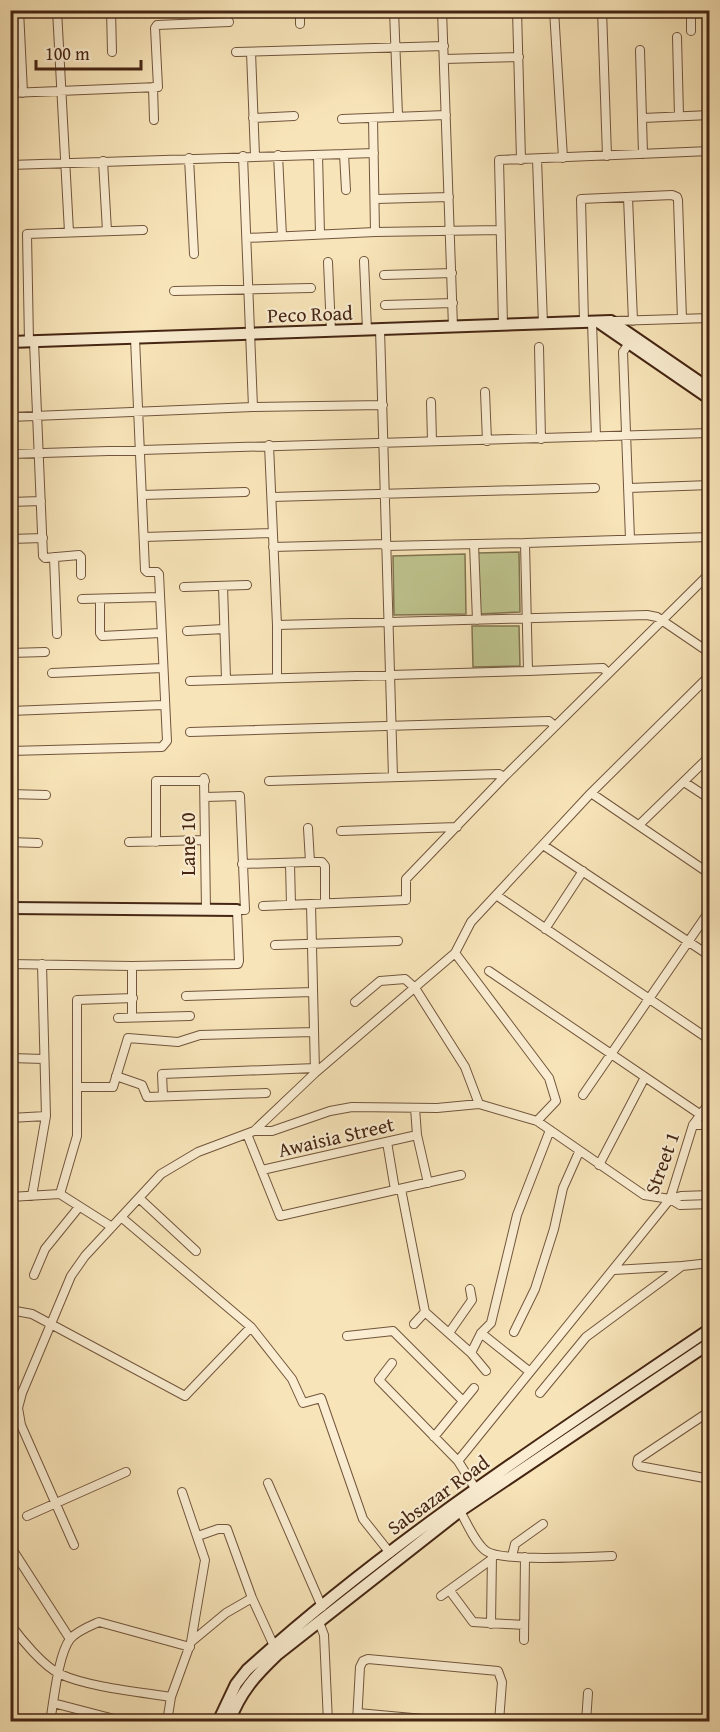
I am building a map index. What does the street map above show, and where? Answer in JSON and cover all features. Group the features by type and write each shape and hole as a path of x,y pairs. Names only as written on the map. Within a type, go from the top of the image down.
{"street":[{"path":"19,10 22,93"},
{"path":"57,10 69,232"},
{"path":"111,10 112,52"},
{"path":"300,10 300,24"},
{"path":"394,10 398,116"},
{"path":"442,10 453,327"},
{"path":"517,10 521,160"},
{"path":"554,10 563,158"},
{"path":"602,10 607,156"},
{"path":"691,10 691,31"},
{"path":"10,93 158,87 155,27 157,25 229,22"},
{"path":"677,37 679,116"},
{"path":"10,41 20,41"},
{"path":"236,52 444,46"},
{"path":"640,51 643,154"},
{"path":"251,52 255,156"},
{"path":"444,59 519,57"},
{"path":"153,87 154,120"},
{"path":"342,119 446,115"},
{"path":"643,118 710,115"},
{"path":"253,118 294,116"},
{"path":"372,118 376,199 375,232"},
{"path":"503,325 498,163 501,159 710,151"},
{"path":"10,165 374,153"},
{"path":"344,154 346,189"},
{"path":"278,155 282,236"},
{"path":"318,155 320,234"},
{"path":"243,156 253,407"},
{"path":"189,158 194,254"},
{"path":"537,159 543,324"},
{"path":"103,161 107,231"},
{"path":"596,437 592,322 581,199 672,195 677,197 682,319"},
{"path":"628,196 633,321"},
{"path":"376,199 449,197"},
{"path":"81,575 81,556 44,557 26,236 29,233 143,230"},
{"path":"247,238 375,232 500,230"},
{"path":"364,261 367,330"},
{"path":"328,262 330,331"},
{"path":"384,274 452,273"},
{"path":"174,291 311,288"},
{"path":"385,305 453,303"},
{"path":"611,321 710,318"},
{"path":"611,321 631,340 710,399"},
{"name":"Peco Road","path":"10,342 611,321"},
{"path":"592,322 631,340 710,389"},
{"path":"380,329 393,777"},
{"path":"10,752 162,747 166,741 158,572 145,570 135,338"},
{"path":"630,539 623,352 631,340"},
{"path":"539,346 541,439"},
{"path":"484,392 487,441"},
{"path":"431,402 432,441"},
{"path":"10,417 253,407 383,405"},
{"path":"10,454 710,433"},
{"path":"269,445 277,625 277,678"},
{"path":"629,488 710,485"},
{"path":"272,497 595,488"},
{"path":"142,495 245,492"},
{"path":"10,502 41,501"},
{"path":"144,537 273,533"},
{"path":"273,547 710,537"},
{"path":"10,539 43,538"},
{"path":"525,543 528,671"},
{"path":"474,544 477,620"},
{"path":"54,557 57,634"},
{"path":"263,906 406,900 406,879 504,777 710,573"},
{"path":"184,587 248,585"},
{"path":"223,586 226,679"},
{"path":"82,599 159,597"},
{"path":"100,598 100,633 102,636 160,633"},
{"path":"277,625 647,615 662,621 710,653"},
{"path":"187,631 224,629"},
{"path":"10,653 45,652"},
{"path":"52,673 162,668"},
{"path":"190,681 603,668 608,673"},
{"path":"250,1133 315,1071 455,953 471,922 591,793 710,675"},
{"path":"10,711 163,705"},
{"path":"190,732 549,720 555,726"},
{"path":"639,825 710,756"},
{"path":"269,781 499,774 504,777"},
{"name":"Lane 10","path":"156,842 156,781 205,779 206,910"},
{"path":"684,782 710,799"},
{"path":"591,793 710,874"},
{"path":"10,794 46,795"},
{"path":"10,908 245,910 240,796 205,797"},
{"path":"341,831 457,827"},
{"path":"308,828 310,862"},
{"path":"129,843 204,840"},
{"path":"10,842 38,843"},
{"path":"543,845 710,956"},
{"path":"242,864 322,862 325,866 325,903"},
{"path":"290,863 291,904"},
{"path":"545,929 583,871"},
{"path":"496,896 710,1040"},
{"path":"311,904 315,1071"},
{"path":"10,964 235,966 239,961 237,910"},
{"path":"583,1095 710,910"},
{"path":"275,945 398,942"},
{"path":"455,953 549,1078 556,1101 537,1121"},
{"path":"32,1196 45,1116 42,964"},
{"path":"132,966 132,1017"},
{"path":"489,971 701,1115"},
{"path":"356,1002 380,981 405,980 415,988 465,1067 479,1104"},
{"path":"186,996 313,992"},
{"path":"60,1194 76,1136 77,1000 133,999"},
{"path":"118,1018 190,1016"},
{"path":"78,1087 113,1087 128,1038 178,1042 200,1035 314,1032"},
{"path":"10,1058 44,1059"},
{"path":"163,1096 162,1074 315,1071"},
{"path":"116,1076 142,1085 147,1097 266,1093"},
{"path":"599,1165 645,1077"},
{"name":"Street 1","path":"458,1461 670,1199 693,1125 710,1102"},
{"path":"74,1545 21,1425 18,1408 22,1393 71,1276 85,1256 161,1174 198,1152 250,1133 272,1131 330,1111 352,1107 415,1108 479,1104 537,1121 644,1195 670,1199 680,1205 710,1204"},
{"path":"415,1108 417,1135 428,1183"},
{"path":"10,1118 45,1116"},
{"path":"693,1125 710,1125"},
{"path":"471,1353 481,1333 491,1323 518,1215 550,1130"},
{"path":"250,1133 280,1216 461,1175"},
{"name":"Awaisia Street","path":"262,1170 417,1135"},
{"path":"387,1142 425,1312 471,1353 486,1371"},
{"path":"514,1332 535,1288 554,1229 563,1188 579,1152"},
{"path":"10,1197 60,1194 111,1227"},
{"path":"670,1199 681,1196 710,1195"},
{"path":"139,1198 196,1251"},
{"path":"34,1275 45,1249 79,1207"},
{"path":"121,1217 251,1327 292,1379 303,1403 321,1398 363,1519 390,1553"},
{"path":"614,1270 710,1263"},
{"path":"540,1393 586,1337 682,1266"},
{"path":"449,1333 472,1300 470,1289"},
{"path":"10,1310 32,1314 185,1396 251,1327"},
{"path":"414,1324 425,1312"},
{"path":"347,1336 393,1331 463,1401"},
{"path":"481,1333 530,1372"},
{"path":"229,1722 236,1703 253,1678 278,1654 460,1511 709,1335"},
{"name":"Sabsazar Road","path":"218,1722 236,1684 247,1670 322,1606 475,1488 674,1360"},
{"path":"392,1363 379,1380 458,1461 475,1488"},
{"path":"434,1437 474,1388"},
{"path":"710,1411 638,1459 637,1464 710,1479"},
{"path":"27,1516 126,1472"},
{"path":"268,1483 322,1606"},
{"path":"167,1722 171,1697 190,1645 206,1560 182,1492"},
{"path":"460,1511 482,1547 492,1557 491,1624"},
{"path":"512,1556 515,1544 543,1524"},
{"path":"198,1536 218,1529 227,1529 252,1598 274,1646"},
{"path":"14,1552 70,1639"},
{"path":"441,1596 492,1557 612,1556"},
{"path":"524,1640 525,1557"},
{"path":"450,1591 473,1622 524,1625"},
{"path":"190,1645 226,1613 252,1598"},
{"path":"50,1722 58,1673 70,1639 99,1622 190,1645"},
{"path":"319,1622 324,1635 328,1722"},
{"path":"10,1624 43,1661 58,1673 109,1687 171,1697"},
{"path":"456,1722 357,1718 360,1667 363,1661 368,1659 498,1671 502,1682 499,1722"},
{"path":"586,1722 588,1692"},
{"path":"53,1703 126,1722"}],"green space":[{"path":"519,552 520,612 479,614 478,553"},
{"path":"465,554 466,614 394,615 393,556"},
{"path":"472,626 519,626 520,666 473,667"}]}
